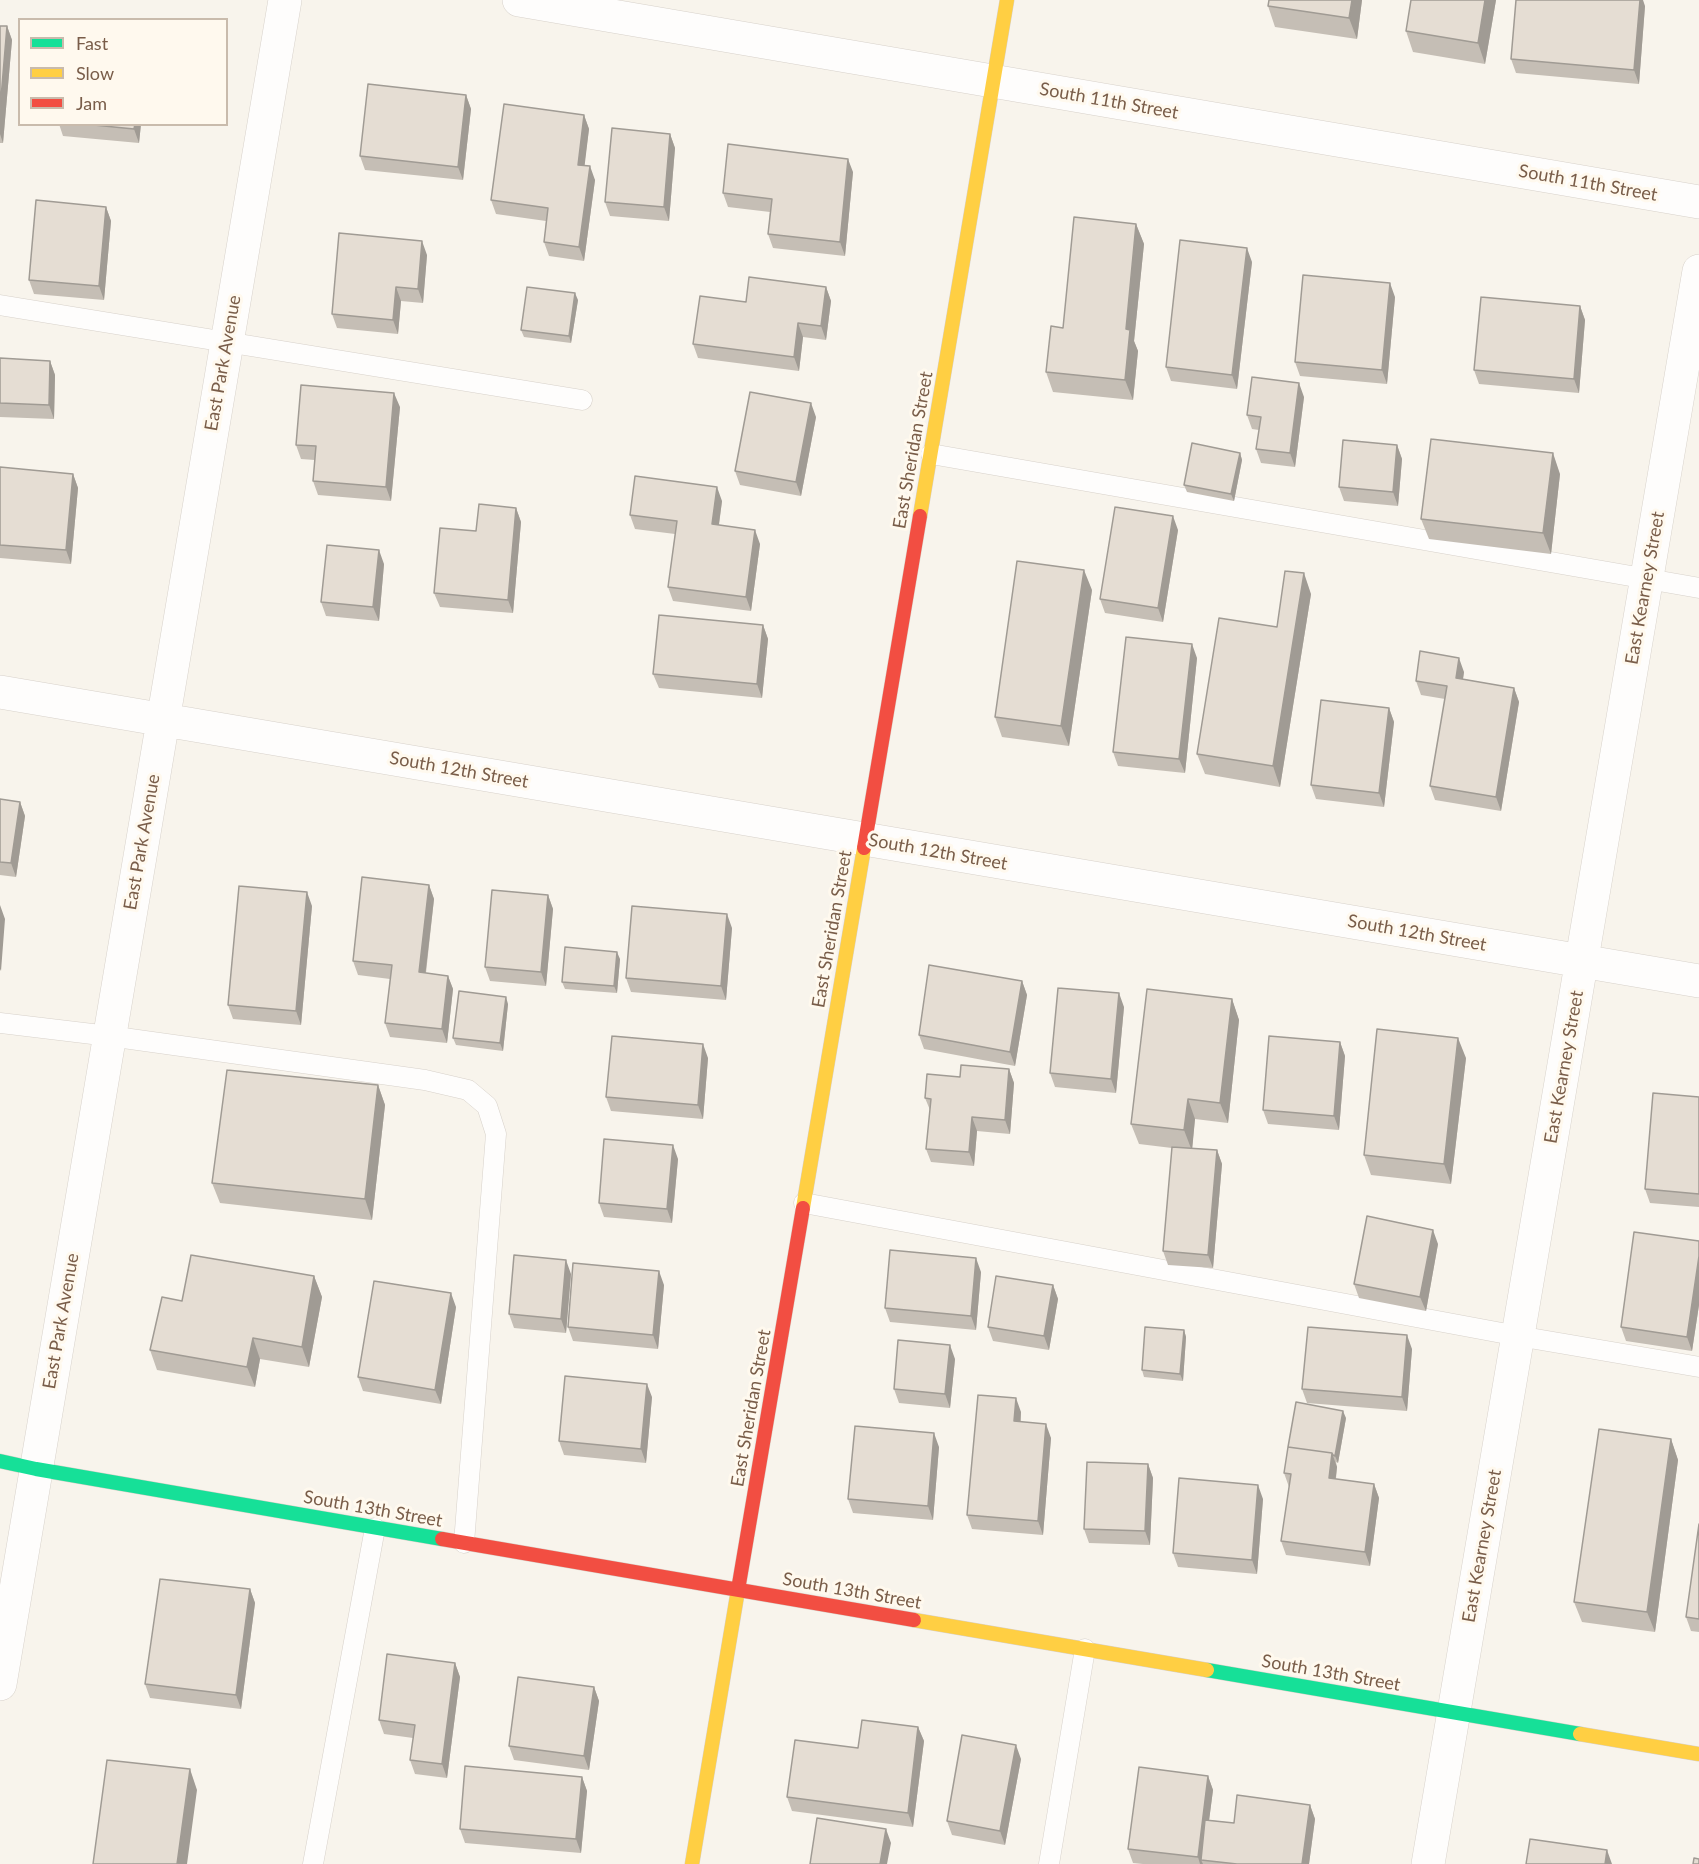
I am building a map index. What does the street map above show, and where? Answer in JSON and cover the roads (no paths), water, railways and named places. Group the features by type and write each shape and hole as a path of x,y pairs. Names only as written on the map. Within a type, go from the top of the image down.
{"street":[{"name":"East Park Avenue","path":"0,1684 285,0"},
{"name":"South 11th Street","path":"519,0 1699,202"},
{"name":"East Sheridan Street","path":"692,1864 1007,0"},
{"name":"East Kearney Street","path":"1428,1864 1699,270"},
{"name":"South 12th Street","path":"0,692 1699,981"},
{"name":"South 13th Street","path":"0,1461 36,1470 1699,1754"}],"lane":[{"path":"0,305 582,400"},
{"path":"930,454 1699,588"},
{"path":"0,1023 109,1035 425,1080 468,1090 487,1106 496,1134 464,1543"},
{"path":"804,1203 1518,1336 1699,1367"},
{"path":"313,1864 375,1528"},
{"path":"1049,1864 1085,1649"}]}
